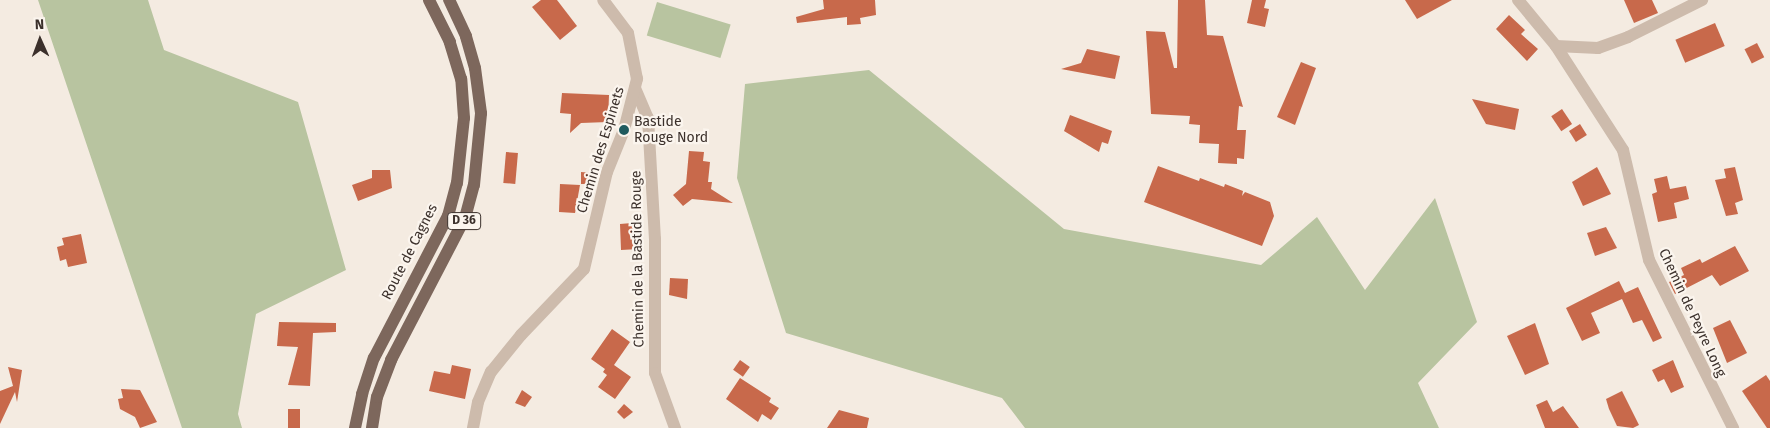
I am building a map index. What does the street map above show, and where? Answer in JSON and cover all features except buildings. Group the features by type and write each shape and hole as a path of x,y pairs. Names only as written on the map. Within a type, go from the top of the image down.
{"main road":[{"name":"Route de Cagnes","path":"355,428 362,394 374,358 448,216 457,183 464,118 461,79 450,42 429,0"},
{"name":"D 36","path":"372,428 376,397 391,360 465,218 474,185 481,113 478,86 466,36 449,0"}],"street":[{"name":"Chemin des Espinets","path":"473,428 478,402 491,372 521,335 584,269 607,172 637,79 628,33 603,0"},
{"name":"Chemin de Peyre Long","path":"1518,0 1556,46 1623,150 1649,260 1733,428"},
{"path":"1556,46 1598,48 1628,37 1702,0"},
{"name":"Chemin de la Bastide Rouge","path":"635,88 648,118 655,239 655,373 674,428"}],"green space":[{"path":"38,0 148,0 164,50 298,102 346,270 256,314 238,414 242,428 182,428"},
{"path":"657,2 731,25 720,58 647,35"},
{"path":"869,70 1064,229 1261,265 1317,217 1365,290 1435,198 1477,322 1418,383 1439,428 1025,428 1002,398 786,333 737,178 745,84"}],"place":[{"name":"Bastide Rouge Nord","path":"624,130"}]}
